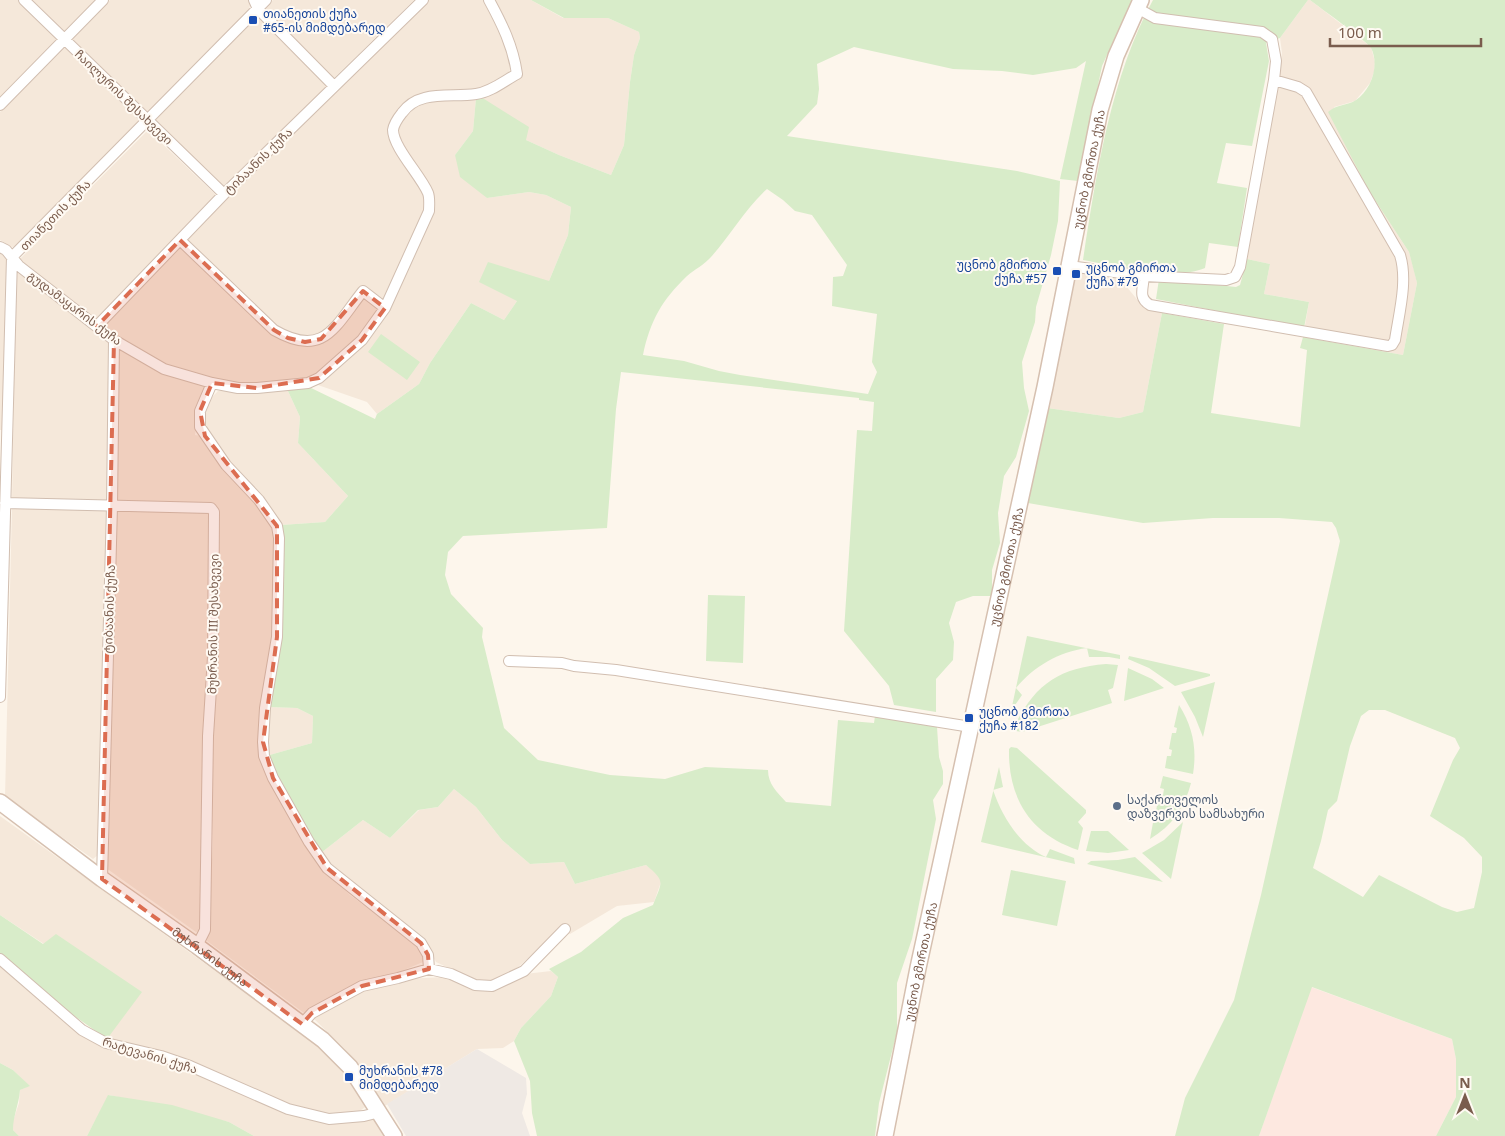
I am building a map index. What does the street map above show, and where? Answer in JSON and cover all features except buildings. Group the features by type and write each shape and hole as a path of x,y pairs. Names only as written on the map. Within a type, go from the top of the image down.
{"main road":[{"name":"უცნობ გმირთა ქუჩა","path":"885,1136 918,968 1045,387 1100,110 1116,56 1139,4"},
{"name":"მუხრანის ქუჩა","path":"0,802 323,1040 350,1067 394,1136"}],"street":[{"name":"ჩაილურის შესახვევი","path":"24,0 224,194"},
{"path":"0,105 103,0"},
{"name":"თიანეთის ქუჩა","path":"0,697 5,503 3,435 12,257 149,121 256,4 266,0"},
{"name":"ტიბაანის ქუჩა","path":"96,326 224,194 423,0"},
{"name":"გუდამაყარის ქუჩა","path":"0,247 19,266 114,340 164,369 212,383 238,388 308,383 319,378 362,340 385,308 429,211 429,194 395,140 393,130 395,122 407,105 424,98 442,95 477,94 494,88 517,74 514,56 505,31 489,0"},
{"path":"256,4 334,86"},
{"path":"1069,266 1144,276 1226,280 1232,280 1238,273 1274,80 1276,60 1272,39 1262,32 1155,18 1139,4"},
{"path":"1144,276 1142,297 1150,305 1392,345 1395,340 1404,276 1400,255 1306,92 1298,87 1274,80"},
{"path":"180,240 274,330 288,338 305,342 321,338 333,330 363,291 385,308"},
{"name":"ტიბაანის ქუჩა","path":"102,879 112,506 114,340"},
{"path":"212,383 200,410 200,427 226,465 259,500 277,526 279,538 277,638 266,708 263,742 264,756 273,778 305,835 327,868 421,943 428,955 429,969"},
{"name":"მუხრანის III შესახვევი","path":"5,503 211,508 214,512 214,648 208,736 205,930 197,946"},
{"path":"509,661 562,663 616,670 971,727"},
{"path":"302,1024 312,1014 362,986 429,969 451,974 475,985 492,986 524,971 565,929"},
{"name":"რატევანის ქუჩა","path":"0,959 82,1030 106,1043 162,1056 190,1066 288,1110 329,1118 364,1116 380,1112"}],"highlighted area":[{"path":"180,240 274,330 288,338 305,342 321,339 363,291 385,308 362,340 319,378 257,388 212,383 200,411 205,436 277,526 277,637 263,742 273,778 327,868 421,943 428,955 429,969 362,986 312,1013 302,1024 102,879 114,340 97,326"}],"shaded area":[{"path":"0,0 18,0 59,38 0,98"},
{"path":"28,0 97,0 63,33"},
{"path":"110,0 248,0 250,5 249,10 148,113 144,112 72,40"},
{"path":"273,0 414,0 333,79 264,10"},
{"path":"428,0 483,0 510,51 510,70 500,83 476,93 431,93 398,110 391,120 394,142 426,200 425,214 384,300 362,334 323,373 306,380 268,384 231,384 165,367 123,342 101,325 333,90"},
{"path":"492,0 531,0 563,18 608,18 639,32 640,38 634,55 630,82 624,145 611,175 526,140 481,97 517,80 522,71 513,43"},
{"path":"1308,0 1371,47 1375,62 1370,83 1355,101 1334,107 1369,191 1409,252 1417,283 1403,355 1303,337 1309,302 1264,294 1270,264 1247,259 1282,53 1280,38"},
{"path":"258,15 328,86 226,187 222,187 155,122 155,119"},
{"path":"67,44 142,119 17,246 12,247 0,240 0,112"},
{"path":"429,98 476,98 473,131 455,155 487,198 529,192 546,195 571,207 568,235 549,281 517,301 504,320 471,303 430,363 419,384 377,414 367,402 315,384 388,307 430,221 434,195 397,140 397,122 406,110"},
{"path":"148,130 217,196 97,321 18,261"},
{"path":"0,252 7,260 2,430 0,430"},
{"path":"22,272 110,341 108,503 12,501 16,273"},
{"path":"1084,273 1120,279 1141,304 1162,313 1143,412 1119,418 1047,408 1072,279"},
{"path":"122,346 208,384 198,409 195,435 201,436 207,443 239,487 243,486 273,528 275,549 275,634 260,735 320,865 350,895 397,930 423,953 423,962 397,973 361,984 304,1013 207,941 213,844 212,715 217,512 117,502 117,353"},
{"path":"287,389 300,417 298,443 348,496 325,522 281,525 214,445 201,416 218,391"},
{"path":"12,507 106,509 99,854 93,859 5,797"},
{"path":"115,509 213,512 201,930 196,932 106,868"},
{"path":"268,707 297,708 313,716 312,743 266,756"},
{"path":"454,789 476,807 502,840 530,864 564,862 575,884 646,865 660,876 661,882 654,902 617,906 570,934 563,927 508,976 486,983 472,979 436,962 423,940 345,879 321,853 363,820 390,838 419,810 438,807"},
{"path":"0,816 314,1042 340,1066 368,1105 357,1113 330,1116 287,1106 107,1039 44,944 0,915"},
{"path":"0,963 84,1035 192,1068 317,1120 374,1116 386,1136 254,1136 229,1122 109,1095 87,1136 19,1136 13,1130 13,1121 19,1103 20,1090 29,1086 13,1070 0,1063"},
{"path":"551,971 558,977 551,996 521,1028 514,1041 503,1048 477,1049 383,1107 363,1070 344,1048 313,1018 353,992 403,979 445,977 485,990 525,974"},
{"path":"1311,987 1452,1039 1456,1059 1456,1097 1436,1136 1259,1136"},
{"path":"477,1049 526,1078 527,1094 522,1113 530,1136 406,1136 387,1104"}],"green space":[{"path":"531,0 1132,0 1102,66 1078,181 1060,179 1086,61 1076,68 1033,75 1002,71 953,69 854,47 817,64 819,89 817,104 787,136 1017,171 1060,181 1058,221 1051,255 1036,307 1035,322 1022,362 1024,388 1029,411 1016,457 1004,476 998,513 1000,543 992,570 992,596 973,596 956,602 949,623 954,642 953,660 936,679 936,712 894,705 889,686 844,631 857,430 872,431 874,402 859,400 859,398 621,372 616,409 607,528 463,536 448,552 445,575 451,594 483,628 482,637 504,728 538,760 610,775 665,779 705,767 768,770 771,784 786,802 831,806 838,720 874,723 875,716 937,727 943,784 933,800 936,819 912,939 897,983 897,1032 879,1103 875,1136 537,1136 532,1113 530,1081 514,1041 521,1028 551,996 558,977 549,969 581,952 623,918 653,905 660,886 657,875 646,865 575,884 564,862 530,864 502,840 476,807 454,789 438,807 418,810 390,838 363,820 321,853 266,756 312,743 313,716 297,708 268,707 281,525 325,522 348,496 298,443 300,417 287,389 307,386 375,419 377,414 419,384 430,363 471,303 504,320 517,301 479,282 488,262 549,281 568,235 571,207 546,195 529,192 487,198 460,177 455,155 473,131 476,98 481,97 529,127 526,140 611,175 624,145 630,82 634,55 640,38 639,32 608,18 564,18","holes":["767,189 795,211 812,215 847,265 843,276 833,277 832,306 877,314 872,362 877,372 868,394 740,375 684,361 643,355 653,321 678,285 711,257"]},
{"path":"1153,0 1308,0 1280,38 1266,43 1269,61 1252,146 1226,143 1217,183 1247,188 1238,247 1209,243 1205,268 1193,272 1162,273 1128,269 1083,260 1100,160 1116,93 1138,30"},
{"path":"1310,0 1505,0 1505,1136 1436,1136 1456,1097 1456,1059 1452,1039 1312,987 1259,1136 1175,1136 1185,1098 1234,1000 1261,895 1340,541 1332,522 1279,518 1213,518 1143,523 1028,503 1047,408 1119,418 1143,412 1162,313 1224,324 1211,413 1300,427 1307,350 1300,348 1303,337 1403,355 1417,283 1409,252 1369,191 1328,112 1356,100 1366,90 1370,84 1374,69 1374,55 1368,44","holes":["1369,710 1385,710 1455,738 1460,748 1453,760 1430,816 1464,838 1482,857 1482,872 1474,908 1457,912 1442,907 1379,875 1363,897 1313,868 1328,810 1337,801 1350,746 1361,716"]},
{"path":"1247,259 1270,264 1264,294 1309,302 1304,328 1156,299 1159,279 1236,287 1240,285"},
{"path":"381,334 420,362 407,380 368,352"},
{"path":"708,595 745,596 743,663 706,661"},
{"path":"1027,636 1086,648 1048,661 1031,673 1016,688 1022,695 1011,711"},
{"path":"1087,648 1120,655 1120,659 1089,657"},
{"path":"1129,656 1210,674 1210,676 1175,686 1149,668 1128,659"},
{"path":"1106,664 1118,665 1113,688 1108,690 1112,703 1022,732 1016,731 1014,727 1022,712 1040,689 1050,681 1075,669"},
{"path":"1128,668 1152,679 1164,688 1124,701"},
{"path":"1215,682 1203,737 1195,717 1181,692"},
{"path":"1179,705 1188,722 1193,738 1193,774 1165,768 1167,756 1171,756 1172,750 1169,749 1172,733 1176,733 1177,728 1174,727"},
{"path":"1011,747 1017,748 1086,810 1086,813 1078,822 1083,828 1078,850 1061,843 1047,834 1025,812 1013,783 1009,749"},
{"path":"999,767 1003,787 994,790"},
{"path":"1163,776 1191,783 1181,808 1171,822 1150,839 1154,817 1158,817 1159,812 1156,811 1159,795 1163,795 1164,789 1160,788"},
{"path":"993,791 1001,810 1013,829 1028,845 1046,857 1050,849 1074,858 1075,864 981,842"},
{"path":"1183,822 1171,879 1142,853 1164,840"},
{"path":"1091,831 1108,831 1129,850 1108,853 1086,851"},
{"path":"1135,857 1163,882 1087,864 1091,861"},
{"path":"1011,870 1066,881 1057,926 1002,915"},
{"path":"0,915 43,944 56,934 142,992 107,1039 73,1015 0,956"},
{"path":"0,1063 13,1070 30,1086 20,1090 13,1130 19,1136 0,1136"},
{"path":"108,1095 172,1105 229,1122 254,1136 87,1136"}],"place":[{"name":"თიანეთის ქუჩა #65-ის მიმდებარედ","path":"253,20"},
{"name":"უცნობ გმირთა ქუჩა #57","path":"1057,271"},
{"name":"უცნობ გმირთა ქუჩა #79","path":"1076,274"},
{"name":"უცნობ გმირთა ქუჩა #182","path":"969,718"},
{"name":"საქართველოს დაზვერვის სამსახური","path":"1117,806"},
{"name":"მუხრანის #78 მიმდებარედ","path":"349,1077"}]}
